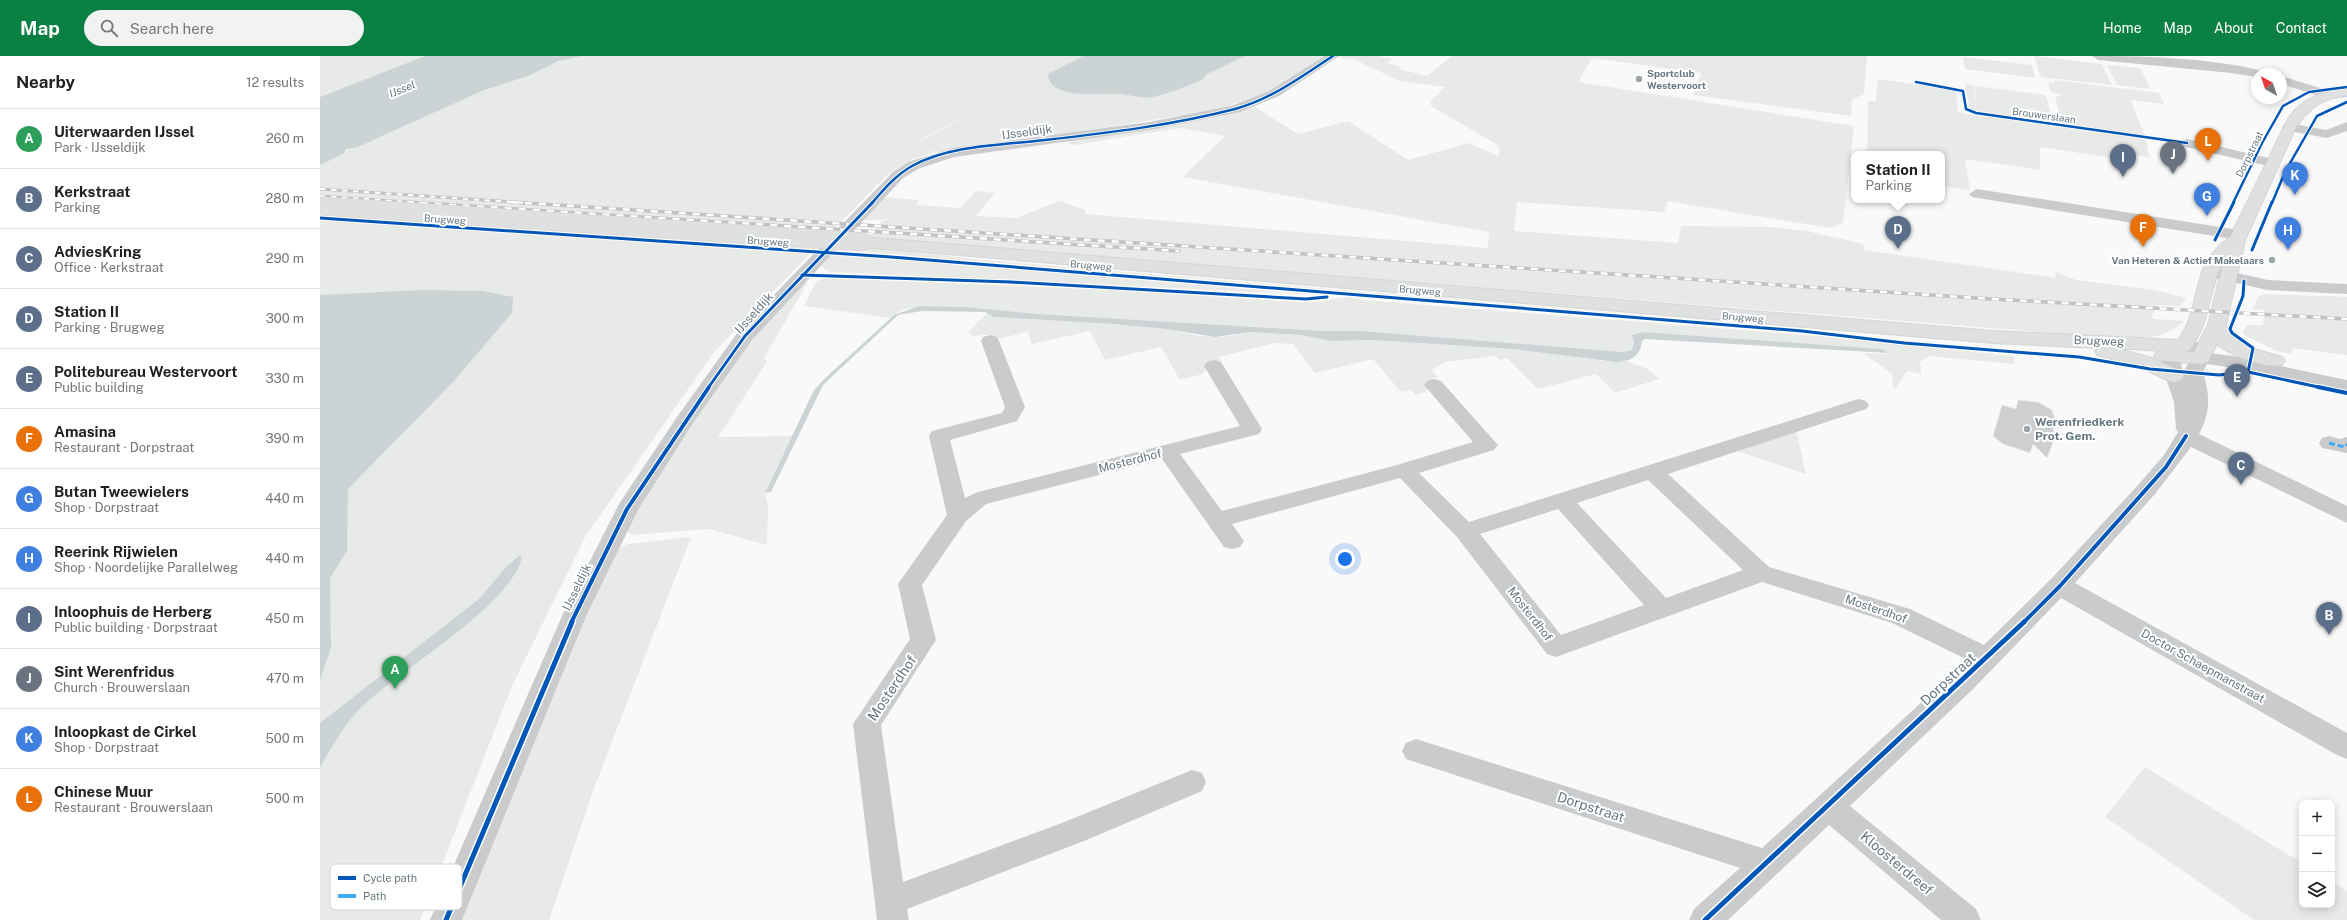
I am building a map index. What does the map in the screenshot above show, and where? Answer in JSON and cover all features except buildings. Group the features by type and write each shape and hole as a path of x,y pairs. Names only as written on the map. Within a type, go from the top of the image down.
{"main road":[{"name":"Dorpstraat","path":"2203,353 2217,325 2238,237 2289,127 2302,108 2328,95 2347,92"},
{"name":"Brugweg","path":"320,206 864,242 1994,337 2104,351 2179,351"},
{"name":"Dorpstraat","path":"2179,351 2196,329 2210,272 2215,260 2238,237"},
{"path":"2128,342 2169,336 2182,330 2198,317"},
{"path":"2217,325 2219,333 2232,345 2275,361"},
{"name":"Brugweg","path":"1994,337 2128,342 2179,351"},
{"path":"2104,351 2145,362 2174,376"},
{"path":"2179,351 2203,353"}],"street":[{"name":"IJsseldijk","path":"462,882 574,616 627,509 684,421 745,336 898,175 916,163 942,155 1081,135 1236,109 1274,95 1334,56"},
{"path":"2098,56 2231,69 2251,73"},
{"path":"2287,82 2328,95"},
{"path":"2289,127 2327,134 2347,126"},
{"path":"2186,143 2272,163"},
{"path":"1978,194 2238,237"},
{"path":"2210,272 2268,286 2347,289"},
{"path":"958,516 939,436 1010,417 1015,407 990,341"},
{"path":"2179,351 2171,364 2184,402 2186,436 2347,515"},
{"path":"2203,353 2275,361 2347,379"},
{"path":"2203,353 2233,362 2347,386"},
{"name":"Dorpstraat","path":"1705,920 1987,658 2060,586 2166,467 2186,436 2200,406 2193,372 2203,353"},
{"name":"Mosterdhof","path":"1192,782 892,910 867,724 923,640 910,584 958,516 978,499 1252,429 1214,366"},
{"path":"1217,520 1404,470 1488,445 1434,385"},
{"path":"1465,531 1859,405"},
{"name":"Mosterdhof","path":"1167,451 1232,541"},
{"name":"Mosterdhof","path":"1404,470 1465,531 1556,647 1761,573"},
{"name":"Mosterdhof","path":"1652,471 1761,573 1901,616 1987,658"},
{"path":"1562,500 1661,608"},
{"name":"Doctor Schaepmanstraat","path":"2060,586 2347,747"},
{"name":"Dorpstraat","path":"1416,751 1766,864"},
{"name":"Kloosterdreef","path":"1828,806 1965,920"},
{"name":"IJsseldijk","path":"446,920 450,910"}],"shaded area":[{"path":"320,56 425,56 320,97"},
{"path":"574,56 1260,56 1204,79 1153,96 1131,100 1098,98 1085,94 1057,94 1045,90 1043,87 1043,77 1036,77 919,141 922,146 935,152 912,159 888,174 714,352 585,537 513,684 442,864 330,864 330,910 424,910 420,920 320,920 320,163 458,99"},
{"path":"1245,56 1331,56 1270,91 1217,110 939,153 922,146 919,142 1039,75 1207,74"},
{"path":"1341,56 1378,56 1392,59 1387,63 1402,67 1399,69 1427,76 1452,56 1867,56 1864,94 1852,100 1851,116 1693,95 1701,73 1592,58 1578,82 1854,126 1843,223 1830,228 1668,201 1664,212 1517,202 1514,231 1678,243 1681,226 1772,227 1806,231 1864,244 1864,250 2056,278 2056,272 2076,280 2154,290 2187,298 2181,305 2177,306 894,219 863,220 884,197 918,200 917,205 960,208 976,191 995,193 976,216 1016,218 1059,201 1085,210 1085,214 1488,248 1489,232 1183,177 1225,136 1179,128 1075,145 1068,143 1071,139 1232,113 1255,107 1298,134 1348,121 1408,160 1469,143 1498,156 1500,151 1496,144 1431,106 1431,101 1445,87 1400,81 1353,59 1338,58"},
{"path":"2034,56 2102,64 2112,85 2041,77"},
{"path":"1963,57 2032,65 2035,78 1965,69"},
{"path":"2107,65 2140,68 2151,89 2117,85"},
{"path":"1878,79 1956,90 1958,111 1962,113 2146,139 2149,157 2124,153 2120,159 2040,147 2040,170 1965,159 1970,190 1945,186 1945,151 1867,151 1868,101 1876,101"},
{"path":"2055,80 2159,93 2164,104 2131,100 2144,135 1976,112 1970,109 1965,84 1974,85 1976,110 1975,86 2046,95 2052,120 2126,130 2061,121 2055,96 2060,97 2060,94 2050,92 2048,82 2056,83"},
{"path":"896,218 2159,302 2151,318 2156,319 2154,322 2114,336 869,237 882,221"},
{"path":"870,236 1264,262 1267,266 1296,268 1304,265 1411,271 2145,319 2154,322 2156,319 2184,321 2172,330 2157,336 2126,339 868,238"},
{"path":"864,247 984,260 1807,329 866,252 868,248 872,248"},
{"path":"830,255 957,264 1317,295 830,272 824,269 822,265"},
{"path":"824,278 1113,290 1298,302 1317,302 1347,297 1363,300 1817,336 2014,356 2014,364 1929,356 1920,362 1921,374 1907,371 1895,389 1893,388 1892,374 1863,353 1889,354 1882,349 1643,332 1634,339 1632,351 1623,352 1362,331 1323,331 1038,314 965,307 929,306 910,308 898,312 891,318 804,306 816,282"},
{"path":"808,282 764,358 767,362 718,437 792,436 765,493 768,505 767,545 709,529 631,535 625,529 652,479 745,347 801,285"},
{"path":"2264,294 2347,297 2347,312 2252,309 2259,296"},
{"path":"2261,295 2347,297 2347,355 2294,348 2290,354 2275,350 2243,334 2246,325 2263,325 2265,310 2252,309"},
{"path":"987,313 994,317 1113,324 1166,329 1199,336 1224,337 1251,332 1301,335 1331,341 1373,340 1512,349 1605,361 1626,361 1648,369 1659,379 1615,393 1596,374 1538,389 1507,358 1500,360 1495,356 1444,362 1432,370 1438,377 1432,379 1426,392 1415,395 1411,390 1401,392 1373,359 1315,373 1293,344 1274,343 1219,357 1222,361 1209,364 1203,374 1180,380 1161,347 1105,360 1090,331 1032,344 1028,332 992,340 989,334 976,336 969,334 969,331"},
{"path":"2246,325 2347,329 2347,355 2294,348 2290,354 2275,350 2243,334"},
{"path":"1796,429 1806,474 1731,449"},
{"path":"691,537 593,791 549,920 459,920 529,745 615,550 628,544"},
{"path":"2145,767 2299,861 2299,908 2335,908 2335,884 2347,891 2347,920 2254,920 2105,817"}],"water":[{"name":"IJssel","path":"425,56 581,56 559,61 528,76 484,90 360,146 345,150 345,153 320,165 320,97"},
{"path":"1083,56 1245,56 1207,74 1202,80 1171,92 1152,97 1121,94 1078,94 1057,88 1051,83 1048,74"},
{"path":"423,290 483,291 513,297 512,313 454,381 348,489 347,551 330,578 331,648 320,680 320,295"},
{"path":"919,306 965,307 1038,314 1323,331 1362,331 1623,352 1632,350 1634,342 1632,335 1643,332 1882,349 1889,353 1645,339 1642,341 1639,351 1634,357 1626,361 1616,362 1512,349 1373,340 1331,341 1301,335 1251,332 1215,337 1166,329 1113,324 994,317 985,312 922,311 898,315 823,385 771,492 765,493 813,392 821,382 894,315"},
{"path":"519,556 522,557 513,577 496,598 448,639 373,697 355,714 341,733 320,767 320,723 479,599 507,566"}],"railway":[{"path":"320,189 527,203"},
{"path":"320,196 423,203"},
{"path":"407,202 1179,251"},
{"path":"511,202 1992,299 2347,319"}],"marked path":[{"path":"2329,443 2345,447 2347,444"}],"cycle path":[{"path":"462,882 574,616 627,509 684,421 745,336 898,175 913,166 932,158 976,148 1149,126 1235,109 1249,105 1274,94 1333,56"},
{"name":"Brouwerslaan","path":"1916,82 1956,88 1963,91 1966,109 1976,113 2187,143"},
{"path":"2215,240 2262,143 2283,106 2309,92 2347,87"},
{"path":"2252,250 2285,172 2317,116 2331,108 2347,102"},
{"path":"320,218 891,257 1802,331 1904,343 2079,357 2150,369 2219,375 2248,372 2347,393"},
{"path":"802,275 1011,282 1306,299 1327,297"},
{"path":"2244,281 2243,296 2230,329 2232,333 2246,341 2253,348 2248,372"},
{"path":"1705,920 1987,658 2060,586 2166,467 2186,436"},
{"path":"446,920 450,910"}],"place":[{"name":"Sportclub Westervoort","path":"1639,79"},
{"name":"Chinese Muur","path":"2208,161"},
{"name":"Sint Werenfridus","path":"2173,174"},
{"name":"Inloophuis de Herberg","path":"2123,177"},
{"name":"Inloopkast de Cirkel","path":"2295,195"},
{"name":"Butan Tweewielers","path":"2207,216"},
{"name":"Amasina","path":"2143,247"},
{"name":"Station II","path":"1898,249"},
{"name":"Reerink Rijwielen","path":"2288,250"},
{"name":"Van Heteren & Actief Makelaars","path":"2272,260"},
{"name":"Politebureau Westervoort","path":"2237,397"},
{"name":"Werenfriedkerk Prot. Gem.","path":"2027,429"},
{"name":"AdviesKring","path":"2241,485"},
{"name":"Kerkstraat","path":"2329,635"},
{"name":"Uiterwaarden IJssel","path":"395,689"}]}
